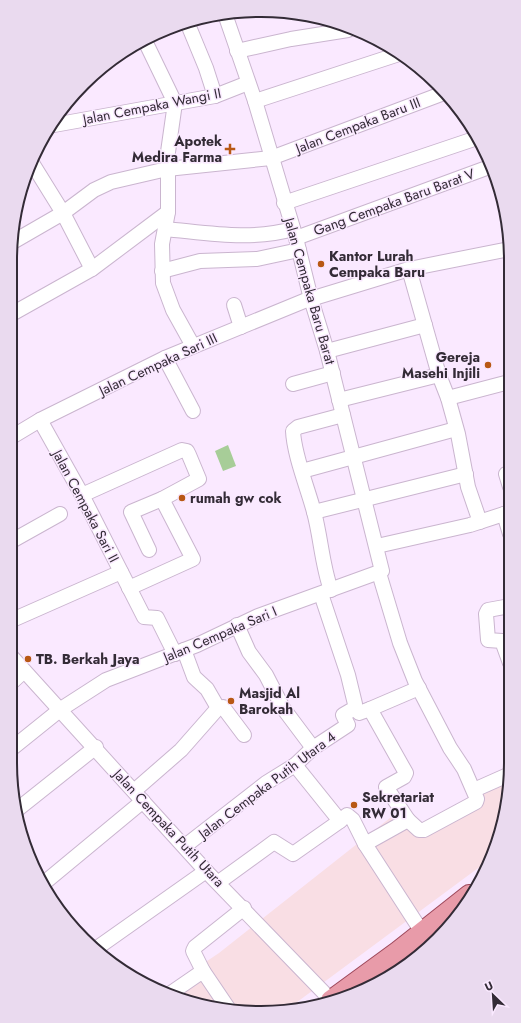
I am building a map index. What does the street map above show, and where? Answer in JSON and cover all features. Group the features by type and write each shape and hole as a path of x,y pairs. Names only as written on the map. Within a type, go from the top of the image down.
{"main road":[{"path":"352,988 395,964 428,937 457,906"}],"street":[{"name":"Jalan Cempaka Baru Barat","path":"227,19 255,101 284,203 296,239 311,299 327,351 377,546 381,571 400,643 419,688 475,796"},
{"path":"189,28 206,68 215,96"},
{"path":"237,52 291,39 342,31"},
{"path":"147,45 176,103 168,152 168,212 162,244 162,271 166,294 193,346"},
{"path":"255,101 393,56"},
{"name":"Jalan Cempaka Wangi II","path":"58,125 215,96 248,83"},
{"name":"Jalan Cempaka Baru III","path":"18,239 62,213 104,184 167,169 271,158 439,95"},
{"path":"284,203 472,140"},
{"name":"Gang Cempaka Baru Barat V","path":"296,239 486,168"},
{"path":"35,169 62,213 92,269"},
{"path":"17,311 92,269 168,212"},
{"path":"166,229 236,236 273,234 296,239"},
{"path":"162,271 200,262 257,259 296,239"},
{"name":"Jalan Cempaka Sari III","path":"17,434 40,420 165,358 311,299 408,269 503,251"},
{"path":"408,269 439,375 448,398 466,474 480,522"},
{"path":"234,305 241,327"},
{"path":"327,351 425,325"},
{"path":"165,358 193,411"},
{"path":"292,384 332,373"},
{"path":"339,400 439,375"},
{"path":"448,398 504,383"},
{"path":"343,415 294,430 292,434 314,512 327,577 326,592 348,675 355,708 358,713 419,688"},
{"name":"Jalan Cempaka Sari II","path":"17,618 121,572 82,495 40,420"},
{"path":"302,471 456,429"},
{"path":"82,495 182,450 187,451 199,479 162,499 131,512 149,550"},
{"path":"314,512 466,474"},
{"path":"128,588 193,558 162,499"},
{"path":"17,538 60,514"},
{"path":"377,546 480,522 504,514"},
{"name":"Jalan Cempaka Sari I","path":"17,744 61,709 106,680 179,652 237,625 381,571"},
{"path":"121,572 144,617 157,618 194,677 207,689 218,708"},
{"path":"504,607 487,611 488,641 504,641"},
{"path":"237,625 249,652 266,675 283,708 313,748"},
{"name":"Jalan Cempaka Putih Utara","path":"17,663 96,747 206,871 219,882 327,997"},
{"path":"17,678 24,671"},
{"path":"47,879 138,796 218,708 223,707 244,735"},
{"name":"Jalan Cempaka Putih Utara 4","path":"185,846 266,783 295,764 313,748 347,726 348,723 343,715 355,708"},
{"path":"370,709 406,773 404,777 386,787 408,820 421,831 503,778"},
{"path":"21,806 96,747"},
{"path":"295,764 340,821"},
{"path":"219,882 274,842 293,854 347,815 350,816 365,844 428,937"},
{"path":"365,844 408,820"},
{"path":"100,946 206,871"},
{"path":"225,1003 203,971 194,956 193,951 195,947 244,908"},
{"path":"175,990 203,971"}],"shaded area":[{"path":"503,771 502,794 496,826 481,866 295,1003 260,1006 229,1004 197,998 168,987 219,953 395,814 420,834"}],"green space":[{"path":"228,445 236,466 223,471 215,451"}],"place":[{"name":"Apotek Medira Farma","path":"230,149"},
{"name":"Kantor Lurah Cempaka Baru","path":"321,264"},
{"name":"Gereja Masehi Injili","path":"488,365"},
{"name":"rumah gw cok","path":"182,498"},
{"name":"TB. Berkah Jaya","path":"28,659"},
{"name":"Masjid Al Barokah","path":"231,701"},
{"name":"Sekretariat RW 01","path":"354,805"}]}
